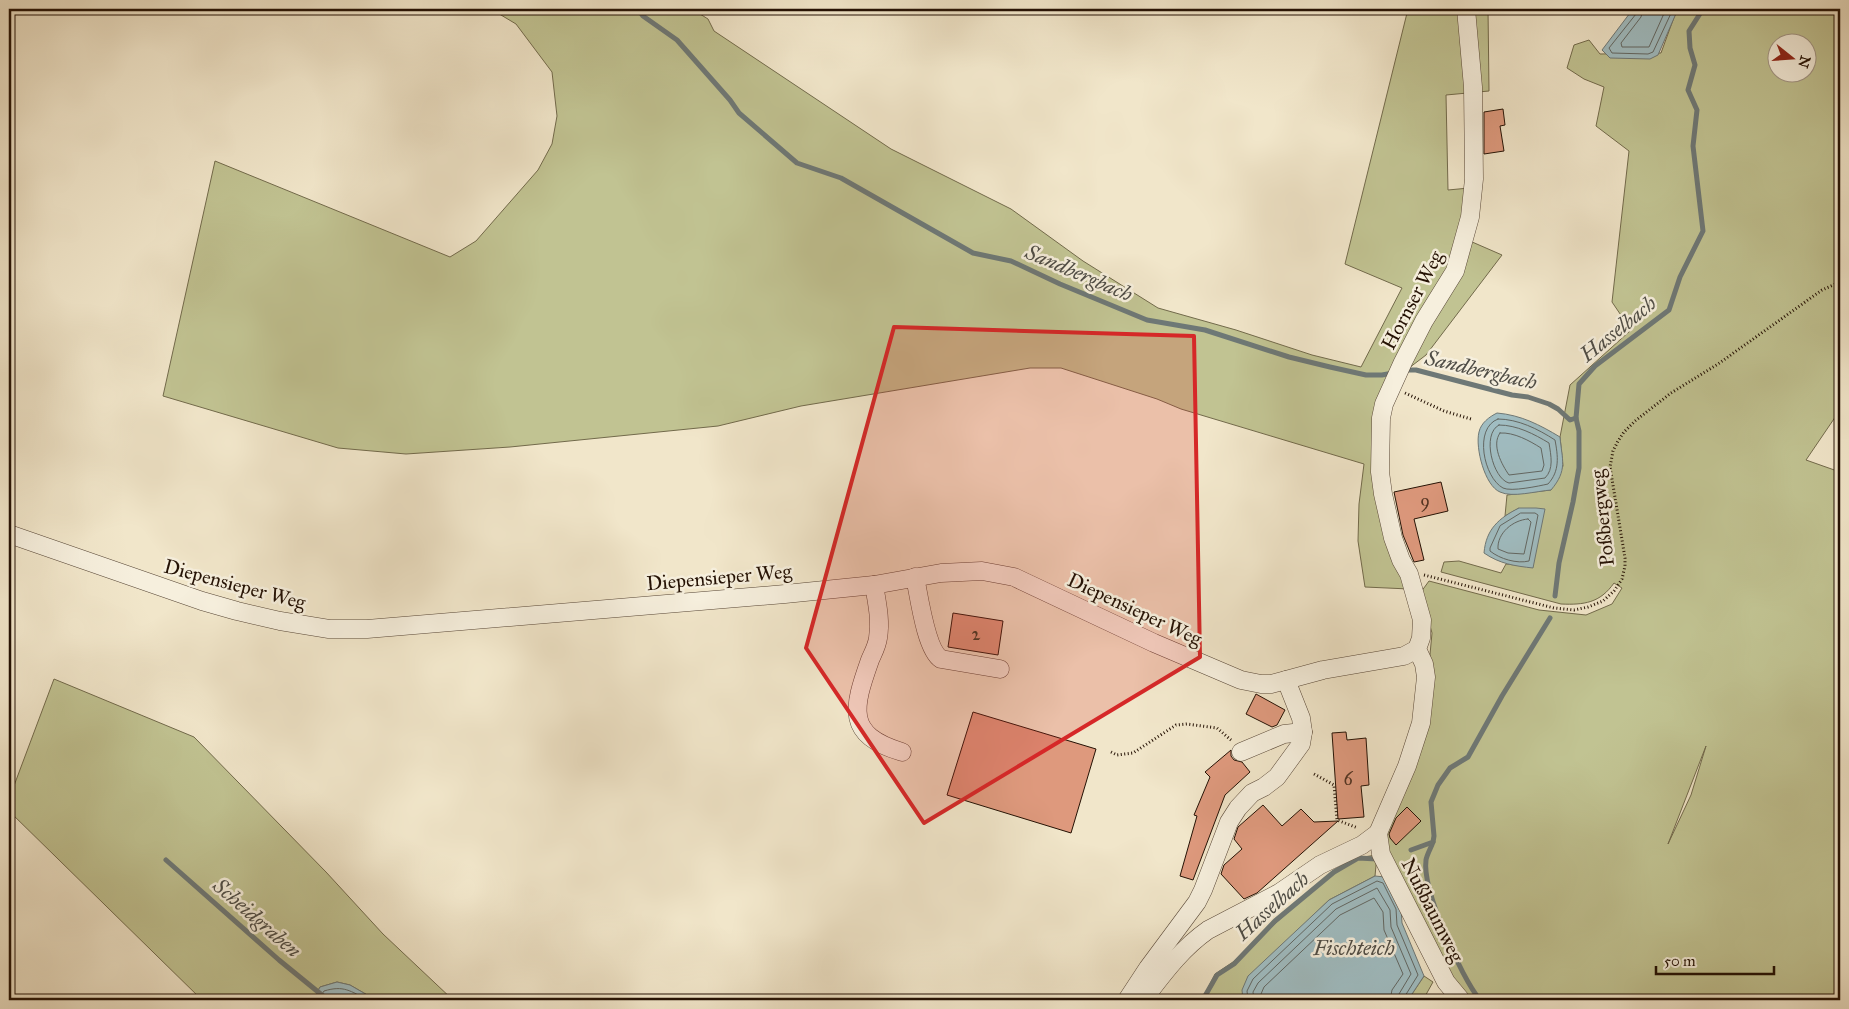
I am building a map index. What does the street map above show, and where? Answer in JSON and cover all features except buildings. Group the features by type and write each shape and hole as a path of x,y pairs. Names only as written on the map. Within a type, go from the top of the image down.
{"street":[{"name":"Hornser Weg","path":"1409,574 1401,560 1391,530 1380,472 1381,418 1384,404 1403,362 1424,321 1455,271 1470,217 1474,179 1473,87 1466,9"},
{"name":"Diepensieper Weg","path":"9,534 202,601 280,621 329,629 367,629 874,585 963,571 982,571 1008,576 1025,582 1154,643 1241,680 1261,684 1286,680 1323,670 1404,656 1417,649"},
{"path":"1143,1000 1185,948 1208,930 1279,893 1320,864 1362,845 1378,833 1407,766 1422,723 1426,677 1424,664 1417,649 1421,638 1422,620 1409,574"},
{"path":"915,578 929,642 937,657 1000,670"},
{"path":"874,585 880,620 878,640 870,661 857,713 860,723 875,742 902,752"},
{"path":"1127,1000 1158,954 1197,902 1229,822 1238,808 1252,793 1277,777 1301,744 1303,732 1301,718 1286,680"},
{"path":"1241,752 1284,734 1303,732"},
{"name":"Nußbaumweg","path":"1378,833 1381,854 1446,982 1461,1000"}],"path":[{"name":"Poßbergweg","path":"1409,574 1429,575 1554,608 1574,610 1603,601 1618,586 1625,566 1610,467 1613,451 1624,432 1671,393 1718,364 1822,290 1840,282"},
{"path":"1392,384 1444,411 1471,419"},
{"path":"1111,752 1123,755 1134,753 1171,727 1187,724 1217,728 1241,752"},
{"path":"1314,774 1334,785 1337,820 1360,829"}],"highlighted area":[{"path":"894,327 1194,336 1200,657 924,823 806,648"}],"green space":[{"path":"491,9 692,9 708,19 714,31 891,149 1011,209 1083,261 1158,308 1236,330 1312,355 1361,367 1402,288 1345,264 1408,9 1488,9 1489,91 1446,95 1448,190 1469,188 1463,238 1502,255 1426,355 1388,384 1376,450 1409,589 1365,587 1358,541 1359,504 1364,464 1181,409 1157,399 1061,368 1030,368 801,406 718,426 510,447 406,454 338,448 163,396 215,161 450,257 476,241 538,170 552,144 557,116 552,72 516,24"},
{"path":"1677,9 1840,9 1840,410 1806,460 1840,472 1840,1000 1470,1000 1453,984 1409,902 1387,846 1384,823 1428,676 1432,633 1421,592 1429,581 1539,610 1586,615 1612,604 1622,588 1614,583 1609,590 1597,599 1577,604 1561,604 1441,572 1444,562 1459,561 1501,573 1506,564 1533,567 1519,508 1505,516 1507,495 1551,490 1563,466 1560,437 1570,385 1631,330 1612,302 1629,151 1596,126 1604,87 1584,79 1567,68 1574,45 1589,40 1600,54 1661,53","holes":["1706,746 1691,795 1668,844"]},
{"path":"54,679 194,737 326,872 383,934 453,1000 376,1000 350,985 337,982 320,987 313,1000 202,1000 9,811 9,799"},
{"path":"1377,855 1375,876 1329,900 1294,934 1242,994 1243,1000 1202,1000 1215,974 1233,962 1334,870 1363,857"},
{"path":"1424,976 1433,982 1423,1000 1408,1000"}],"water":[{"path":"1633,9 1678,9 1658,55 1650,59 1610,58 1602,50"},
{"path":"1497,413 1530,421 1560,437 1563,459 1562,471 1551,490 1505,494 1495,488 1490,482 1482,466 1478,439 1483,423"},
{"path":"1519,508 1545,509 1533,568 1502,562 1484,553 1488,537 1495,525 1505,516"},
{"name":"Fischteich","path":"1375,876 1385,877 1401,908 1402,923 1424,976 1408,1000 1243,1000 1242,990 1248,976 1329,900"},
{"path":"337,982 350,985 376,1000 313,1000 320,987"}],"waterway":[{"name":"Sandbergbach","path":"638,9 643,16 677,40 730,100 739,113 797,163 841,178 973,253 1011,261 1060,284 1147,320 1205,330 1289,357 1366,375 1393,373"},
{"name":"Hasselbach","path":"1555,596 1559,563 1579,468 1579,431 1576,418 1579,384 1595,366 1669,310 1680,277 1703,231 1693,146 1697,110 1688,90 1695,65 1690,48 1689,31 1703,9"},
{"name":"Sandbergbach","path":"1403,370 1416,370 1512,395 1528,397 1549,404 1570,420 1576,418"},
{"name":"Hasselbach","path":"1411,850 1433,842 1431,802 1438,785 1450,768 1468,757 1502,696 1550,618"},
{"path":"1433,842 1426,860 1426,874 1430,891 1444,933 1463,973 1480,1000"},
{"name":"Hasselbach","path":"1205,1000 1205,996 1217,975 1234,964 1275,921 1334,872 1358,858 1377,859"},
{"name":"Scheidgraben","path":"166,860 279,960 328,1000"}]}
